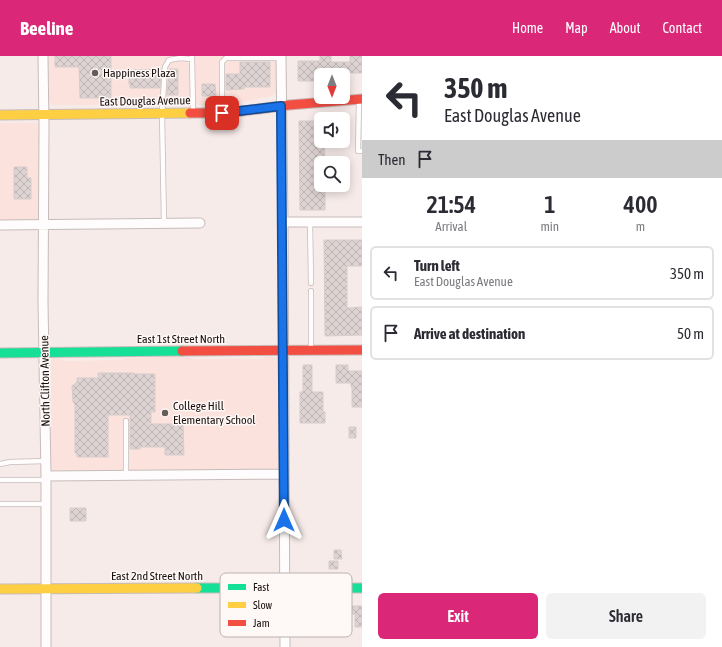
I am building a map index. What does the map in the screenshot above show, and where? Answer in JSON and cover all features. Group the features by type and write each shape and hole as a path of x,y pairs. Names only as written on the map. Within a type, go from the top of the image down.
{"street":[{"name":"North Clifton Avenue","path":"43,56 46,647"},
{"path":"281,57 284,573"},
{"name":"East Douglas Avenue","path":"0,115 222,113 360,99"},
{"path":"283,222 362,222"},
{"path":"0,225 200,223"},
{"name":"East 1st Street North","path":"0,353 362,350"},
{"path":"46,478 284,474"},
{"name":"East 2nd Street North","path":"0,589 220,588"},
{"path":"285,637 285,647"}],"lane":[{"path":"222,113 222,62 226,58 281,57"},
{"path":"164,224 162,113 165,67 169,60 192,58 193,113"},
{"path":"360,99 358,151 362,151"},
{"path":"310,222 311,283"},
{"path":"311,291 311,350"},
{"path":"126,421 126,476"},
{"path":"0,464 10,462 46,462"},
{"path":"0,480 46,478"},
{"path":"0,504 46,504"}],"shaded area":[{"path":"49,56 277,56 277,91 272,96 226,105 53,105 48,100"},
{"path":"0,123 39,124 41,216 36,222 0,222"},
{"name":"College Hill Elementary School","path":"183,356 194,359 261,359 266,356 278,357 279,469 277,471 53,472 51,466 51,360 53,358 59,358 66,361 121,360 125,358"}],"building":[{"name":"Happiness Plaza","path":"55,56 111,56 111,98 80,98 79,67 55,67"},
{"path":"320,56 331,56 331,62 350,62 350,56 362,56 362,73 350,73 350,68 314,68 314,81 298,81 298,61 320,61"},
{"path":"240,62 270,62 270,87 244,87 244,89 226,90 226,74 240,74"},
{"path":"161,69 160,88 130,88 129,70"},
{"path":"169,69 178,69 178,95 167,95"},
{"path":"202,84 215,84 216,96 202,96"},
{"path":"299,121 314,121 314,148 324,148 325,156 314,156 314,192 325,192 325,210 300,210"},
{"path":"14,167 27,167 27,178 31,178 31,199 14,199"},
{"path":"324,240 362,240 362,266 347,266 347,308 362,307 362,335 325,336"},
{"path":"303,365 312,365 312,392 323,392 323,412 325,412 325,423 300,423 300,392 303,392"},
{"path":"336,365 348,365 348,371 362,371 362,407 352,407 351,383 336,383"},
{"path":"98,373 155,374 155,412 151,412 151,424 183,424 184,455 165,455 165,447 140,447 140,449 130,449 130,415 108,415 108,457 77,457 77,453 75,453 75,404 73,402 72,386 77,382 77,378 98,378"},
{"path":"349,427 356,427 356,438 349,438"},
{"path":"70,508 86,508 86,521 70,521"},
{"path":"334,550 341,550 342,559 334,559"},
{"path":"329,561 338,561 338,569 329,569"},
{"path":"352,606 362,606 362,627 355,627 355,614 352,614"}],"traffic: fast":[{"path":"0,353 182,351"},
{"path":"197,588 220,588"},
{"path":"352,588 362,588"}],"traffic: slow":[{"path":"0,115 190,113"},
{"path":"0,589 197,588"}],"traffic: jam":[{"path":"190,113 228,113 289,105 362,99"},
{"path":"182,351 362,350"}],"place":[{"name":"Happiness Plaza","path":"95,73"},
{"name":"College Hill Elementary School","path":"165,413"}],"route":[{"path":"222,113 281,106 284,520"}]}
